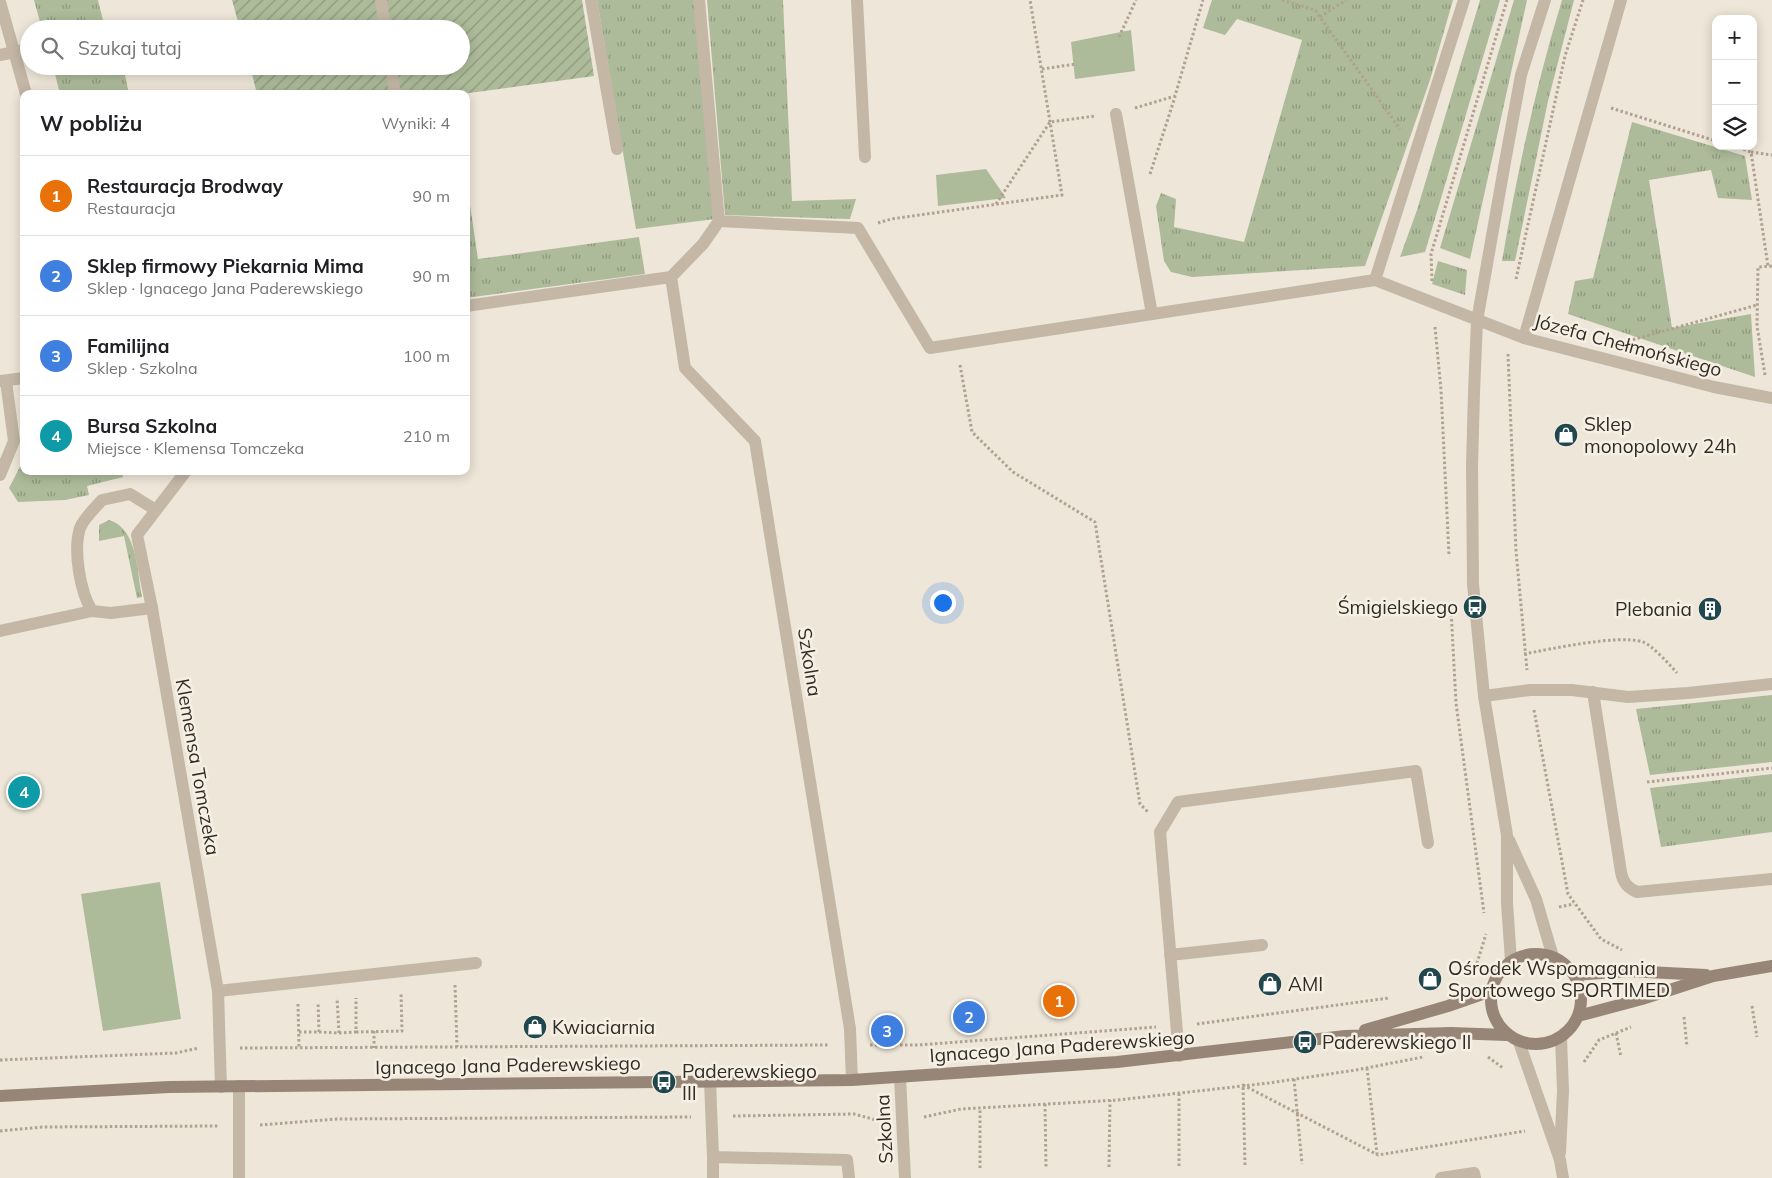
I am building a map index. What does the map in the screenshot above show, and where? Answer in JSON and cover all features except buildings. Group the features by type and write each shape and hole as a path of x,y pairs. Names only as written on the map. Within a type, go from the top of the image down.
{"street":[{"path":"381,0 384,20"},
{"path":"591,0 617,149"},
{"path":"470,305 671,278 703,244 719,221 698,0"},
{"path":"857,0 865,157"},
{"path":"719,221 858,228 930,348 1375,280 1415,149 1464,0"},
{"path":"1511,961 1507,903 1507,835 1484,696 1473,584 1472,465 1477,321 1522,76 1545,0"},
{"path":"1524,338 1621,0"},
{"path":"0,2 20,73"},
{"path":"0,55 20,51"},
{"path":"21,75 25,90"},
{"path":"392,75 394,90"},
{"path":"1116,114 1152,314"},
{"name":"Szkolna","path":"671,278 685,368 755,441 851,1045 852,1080"},
{"name":"Józefa Chełmońskiego","path":"1375,280 1524,338 1714,387 1770,398"},
{"path":"0,475 14,441 3,381 20,379"},
{"name":"Klemensa Tomczeka","path":"183,475 137,535 152,608 218,991 221,1086"},
{"path":"92,611 84,599 78,565 80,527 102,500 130,494 156,510"},
{"path":"0,617 1,631 92,611 112,613 152,608"},
{"path":"1484,696 1530,690 1572,690 1628,697 1772,684"},
{"path":"1593,692 1621,872 1623,880 1629,888 1637,892 1772,878"},
{"path":"1179,1056 1160,832 1178,802 1416,771 1428,843"},
{"path":"1507,835 1536,899 1552,957"},
{"path":"1170,956 1262,945"},
{"path":"1538,954 1552,957 1565,964 1574,975 1580,988 1581,1002 1578,1016 1571,1028 1561,1037 1548,1044 1533,1045 1519,1042 1507,1035 1493,1015 1490,1003 1495,979 1511,961 1524,955 1538,954"},
{"path":"218,991 476,963"},
{"path":"1578,1016 1642,999 1713,976 1772,966"},
{"path":"1574,975 1628,972 1713,976"},
{"path":"1345,1036 1448,1006 1491,991"},
{"path":"1345,1036 1451,1032 1507,1035"},
{"name":"Ignacego Jana Paderewskiego","path":"0,1096 114,1089 221,1086 852,1080 1179,1056 1345,1036"},
{"path":"1560,1160 1563,1091 1561,1037"},
{"path":"1519,1042 1560,1160 1563,1178"},
{"name":"Szkolna","path":"900,1077 906,1178"},
{"path":"710,1081 713,1178"},
{"path":"239,1086 239,1178"},
{"path":"713,1158 847,1160 848,1178"},
{"path":"1441,1178 1474,1173 1475,1178"}],"path":[{"path":"858,228 891,219 1062,195 1030,0"},
{"path":"1118,37 1136,0"},
{"path":"1149,177 1203,0"},
{"path":"1282,0 1315,10 1415,149"},
{"path":"1320,17 1346,0"},
{"path":"1441,390 1432,301 1431,254 1507,0"},
{"path":"1516,283 1564,56 1583,0"},
{"path":"1042,70 1076,64"},
{"path":"996,204 1050,122 1116,114 1175,96"},
{"path":"1592,102 1712,140"},
{"path":"1745,150 1772,155"},
{"path":"1751,152 1770,266 1758,267 1757,305 1757,326 1770,398"},
{"path":"1622,343 1757,305"},
{"path":"1506,331 1516,552 1524,654 1568,894 1601,939 1627,952"},
{"path":"956,344 972,432 1013,472 1095,522 1140,804 1163,826"},
{"path":"1524,654 1576,644 1622,640 1644,642 1670,664 1681,678"},
{"path":"1648,782 1772,768"},
{"path":"1483,905 1485,919"},
{"path":"1472,978 1478,965 1487,933 1486,926"},
{"path":"454,965 457,1047"},
{"path":"299,1032 402,1031 400,972"},
{"path":"355,977 356,1032"},
{"path":"337,979 339,1032"},
{"path":"318,981 319,1032"},
{"path":"298,983 299,1048"},
{"path":"0,1060 176,1052 190,1048 918,1045 1176,1025 1398,997"},
{"path":"1752,1006 1757,1037"},
{"path":"1684,1016 1687,1047"},
{"path":"1583,1069 1584,1062 1599,1040 1631,1027"},
{"path":"374,1031 374,1048"},
{"path":"1616,1033 1621,1057"},
{"path":"1484,1054 1503,1066 1507,1074"},
{"path":"1367,1068 1378,1155"},
{"path":"1294,1079 1302,1164"},
{"path":"1245,1165 1244,1085 1378,1155 1525,1132"},
{"path":"1179,1093 1179,1166"},
{"path":"1109,1166 1110,1100"},
{"path":"1045,1104 1046,1167"},
{"path":"980,1108 980,1168"}],"green space":[{"path":"34,0 98,0 103,20 40,20"},
{"path":"232,0 582,0 594,76 470,93 470,90 256,90 252,75 470,75 470,20 238,20"},
{"path":"597,0 695,0 715,219 636,229"},
{"path":"707,0 783,0 792,201 856,199 850,219 725,215"},
{"path":"1212,0 1453,0 1430,80 1365,266 1192,277 1171,272 1164,261 1156,206 1161,193 1176,199 1174,227 1244,242 1302,40 1237,19 1225,35 1203,28"},
{"path":"1480,0 1500,0 1425,252 1400,257 1417,210"},
{"path":"1514,0 1527,0 1470,259 1440,248"},
{"path":"1562,0 1574,0 1548,101 1515,261 1502,261 1528,129"},
{"path":"1131,30 1135,71 1075,79 1071,42"},
{"path":"55,75 125,75 128,90 59,90"},
{"path":"1632,122 1712,146 1712,150 1725,150 1745,156 1752,200 1718,198 1711,170 1649,180 1672,328 1751,314 1755,377 1568,314 1575,281 1593,278"},
{"path":"986,169 1006,198 938,206 936,175"},
{"path":"470,205 478,259 639,237 645,274 470,297"},
{"path":"1438,261 1467,270 1465,295 1432,284"},
{"path":"20,467 20,475 123,475 123,477 87,486 89,495 65,500 18,502 9,488"},
{"path":"109,520 119,525 126,532 131,542 137,564 142,597 137,598 124,536 99,541 99,525"},
{"path":"1772,695 1772,762 1650,775 1636,709"},
{"path":"1772,774 1772,832 1661,847 1650,788"},
{"path":"160,882 181,1019 103,1031 81,894"}],"place":[{"name":"Sklep monopolowy 24h","path":"1566,435"},
{"name":"Śmigielskiego","path":"1475,607"},
{"name":"Plebania","path":"1710,609"},
{"name":"Bursa Szkolna","path":"24,792"},
{"name":"Ośrodek Wspomagania Sportowego SPORTIMED","path":"1430,979"},
{"name":"AMI","path":"1270,984"},
{"name":"Restauracja Brodway","path":"1059,1001"},
{"name":"Sklep firmowy Piekarnia Mima","path":"969,1017"},
{"name":"Kwiaciarnia","path":"535,1027"},
{"name":"Familijna","path":"887,1031"},
{"name":"Paderewskiego II","path":"1305,1042"},
{"name":"Paderewskiego III","path":"664,1082"}]}
